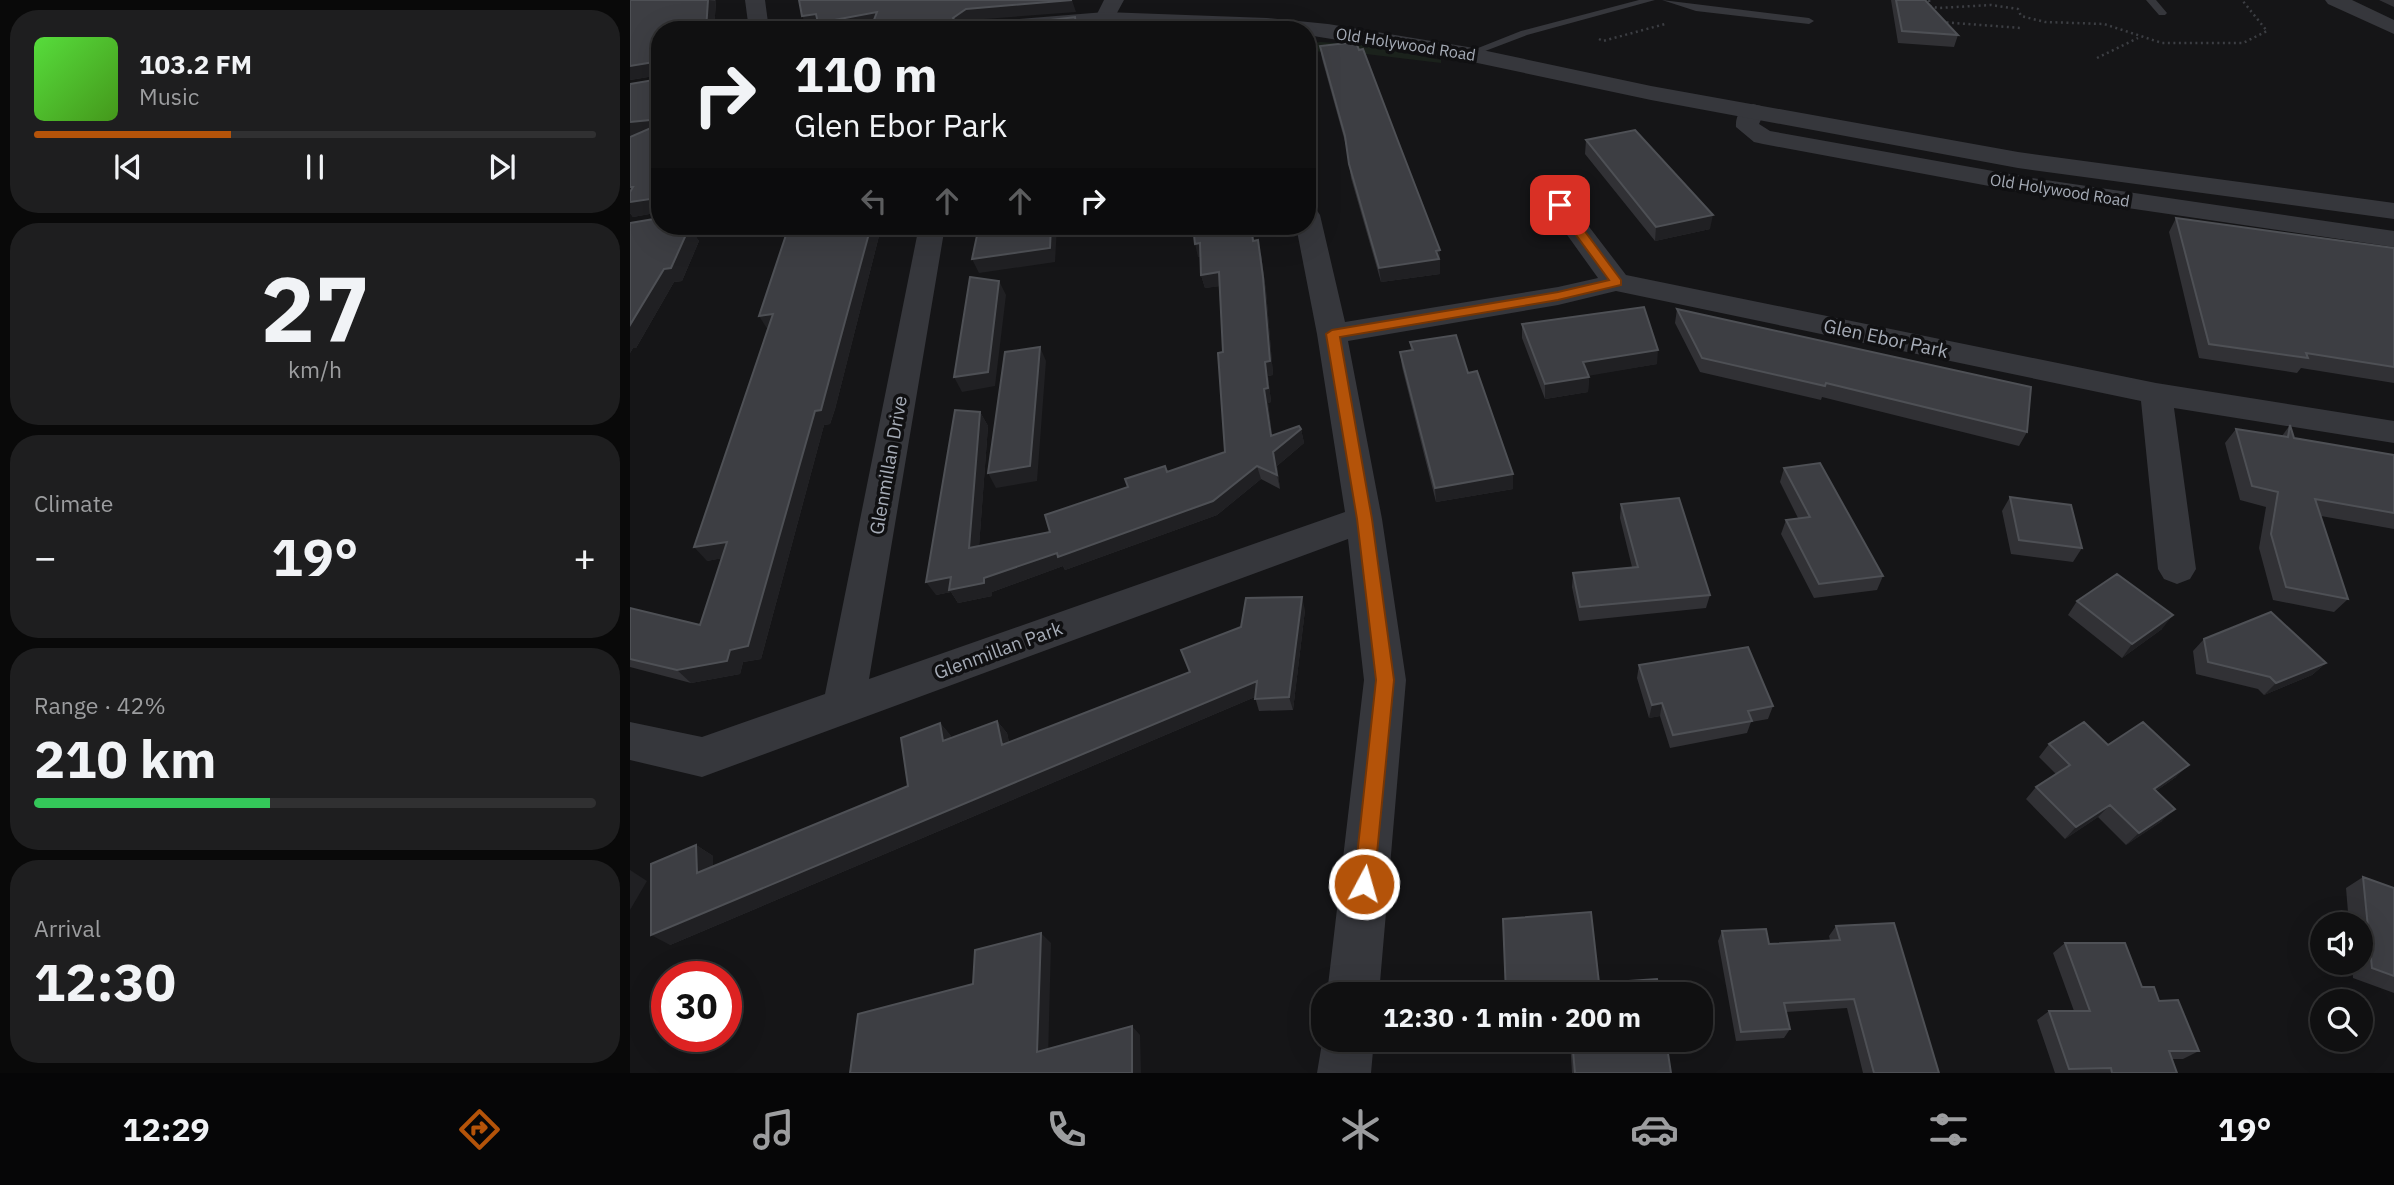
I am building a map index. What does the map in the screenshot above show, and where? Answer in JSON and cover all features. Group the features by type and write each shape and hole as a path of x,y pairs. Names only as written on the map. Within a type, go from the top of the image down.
{"street":[{"path":"755,0 757,21"},
{"path":"2335,0 2394,28"},
{"name":"Old Holywood Road","path":"1031,21 1110,9 1215,21"},
{"name":"Old Holywood Road","path":"1316,33 1468,54 2018,160 2394,211"},
{"name":"Old Holywood Road","path":"1754,111 1747,118 1748,127 1763,137 2032,186 2394,239"},
{"path":"1545,186 1616,282"},
{"name":"Glenmillan Drive","path":"844,705 930,235"},
{"path":"1311,235 1332,334 1364,519 1385,680 1354,982"},
{"name":"Glen Ebor Park","path":"1332,334 1558,296 1616,282 2156,394 2394,432"},
{"path":"2156,394 2177,569"},
{"name":"Glenmillan Park","path":"630,741 702,757 1364,519"},
{"path":"1344,1073 1347,1052"}],"lane":[{"path":"1468,54 1524,33 1650,0"},
{"path":"1667,0 1696,8 1809,21"},
{"path":"2151,0 2162,13"},
{"path":"1556,14 1583,18"}],"path":[{"path":"1929,0 1930,6 1939,8 1957,10 1993,5 2018,9 2021,16 2045,22 2104,24 2162,43 2243,43 2267,32 2242,0"},
{"path":"1939,22 2021,27"},
{"path":"2097,58 2139,37"}],"shaded area":[{"path":"1316,43 1362,45 1441,60 1441,63 1316,51"}],"building":[{"path":"630,0 708,0 707,21 651,21 651,62 630,66"},
{"path":"799,0 1072,0 966,9 953,18 955,21 874,21 877,12 829,21 818,21 816,14 802,16"},
{"path":"1896,0 1925,0 1958,35 1902,31"},
{"path":"1075,17 1076,21 1042,21"},
{"path":"1356,42 1359,50 1363,49 1440,250 1436,251 1439,259 1379,268 1349,164 1345,136 1320,46"},
{"path":"651,80 651,120 630,122 630,84"},
{"path":"651,128 651,203 650,199 630,202 633,187 630,187 630,137"},
{"path":"1635,130 1713,215 1656,227 1586,140"},
{"path":"2176,218 2394,248 2394,367 2306,353 2308,358 2209,344"},
{"path":"651,220 651,235 686,235 671,268 664,269 630,325 630,223"},
{"path":"786,235 869,235 821,410 815,411 748,646 730,650 727,661 677,670 630,659 630,608 700,625 727,542 694,547 773,314 759,316"},
{"path":"977,235 1051,235 1050,248 972,259"},
{"path":"1194,235 1252,235 1253,241 1258,240 1270,361 1265,362 1268,388 1264,389 1271,436 1299,426 1301,429 1273,452 1277,475 1257,466 1213,501 1058,557 1057,553 984,578 984,583 949,590 951,577 926,582 955,410 980,412 969,548 1050,532 1045,515 1128,487 1125,479 1165,466 1167,472 1225,452 1218,353 1223,352 1219,272 1201,275 1200,243 1195,244"},
{"path":"970,277 999,281 988,372 954,377"},
{"path":"1644,307 1658,350 1583,362 1589,377 1545,384 1522,324"},
{"path":"1677,309 2031,387 2027,432 1826,383 1825,386 1702,358"},
{"path":"1456,335 1468,373 1477,371 1513,474 1435,488 1400,352 1413,350 1410,342"},
{"path":"1040,347 1030,466 988,473 1005,352"},
{"path":"2290,425 2294,438 2394,455 2394,513 2315,499 2348,599 2286,587 2271,534 2278,492 2252,486 2236,429 2288,437"},
{"path":"1820,463 1883,576 1819,584 1786,520 1810,517 1784,468"},
{"path":"2010,497 2071,505 2082,548 2019,540"},
{"path":"1679,498 1710,595 1580,607 1573,573 1638,567 1621,504"},
{"path":"2117,574 2173,615 2132,644 2077,601"},
{"path":"1302,597 1289,697 1255,699 1257,681 651,935 651,864 696,845 697,873 908,786 901,738 940,723 943,741 997,721 1002,745 1190,672 1181,650 1241,627 1246,598"},
{"path":"2271,612 2326,663 2276,683 2270,677 2208,662 2204,639"},
{"path":"1748,647 1773,706 1748,711 1752,721 1673,735 1662,703 1652,705 1639,665"},
{"path":"2084,722 2108,745 2143,722 2189,765 2154,789 2175,809 2139,833 2110,805 2076,827 2036,787 2070,765 2049,744"},
{"path":"2363,877 2394,888 2394,976 2373,968 2373,912 2366,912"},
{"path":"1591,912 1599,982 1506,982 1503,919"},
{"path":"1894,923 1939,1073 1874,1073 1854,999 1784,1003 1790,1029 1741,1032 1722,931 1766,929 1769,944 1840,940 1836,926"},
{"path":"1041,933 1037,1052 1132,1026 1132,1073 850,1073 858,1014 973,984 975,950"},
{"path":"2065,943 2125,943 2142,987 2154,987 2159,1001 2178,1000 2199,1051 2169,1051 2177,1073 2112,1073 2111,1068 2069,1069 2049,1011 2090,1011"},
{"path":"1657,979 1658,982 1614,982"},
{"path":"1573,1052 1668,1052 1671,1073 1575,1073"}],"route":[{"path":"1364,884 1385,680 1364,519 1332,334 1558,296 1616,282 1560,205"}]}
